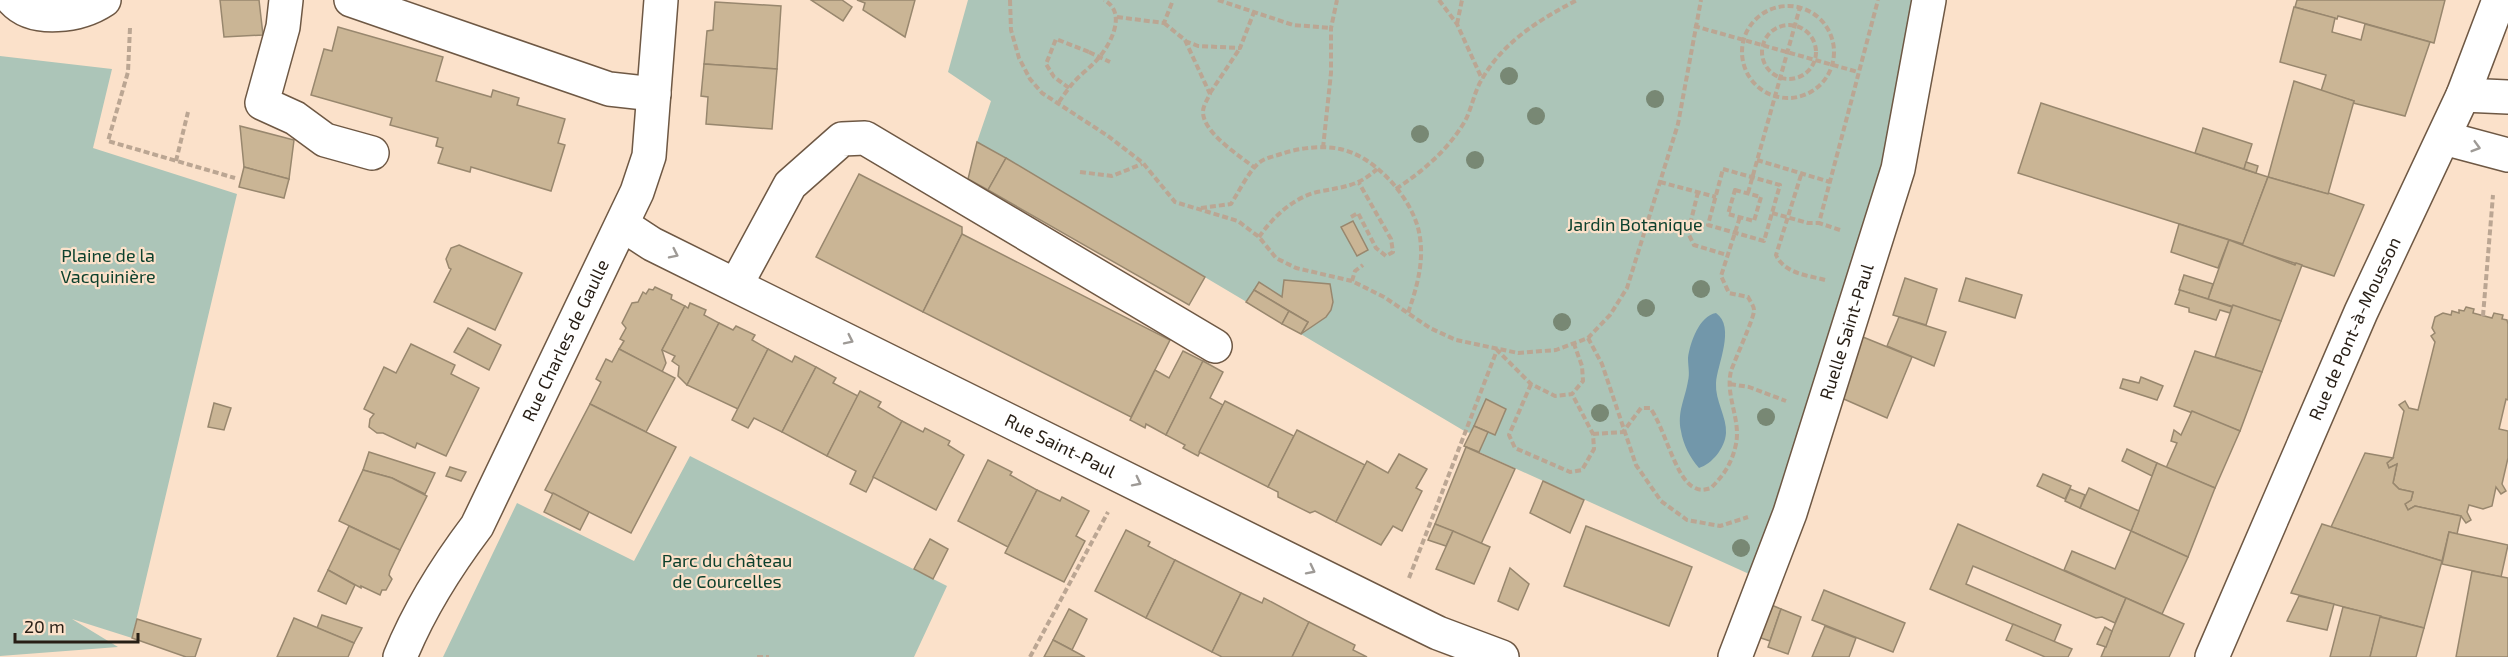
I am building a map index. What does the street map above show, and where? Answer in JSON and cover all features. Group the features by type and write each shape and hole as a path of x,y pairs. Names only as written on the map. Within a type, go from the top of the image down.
{"street":[{"path":"13,0 22,9 56,15 91,8 104,0"},
{"path":"286,0 283,27 262,103 295,118 325,140 372,153"},
{"path":"351,0 609,89 654,94"},
{"name":"Rue Charles de Gaulle","path":"400,657 445,570 477,526 623,225 649,156 661,0"},
{"name":"Ruelle Saint-Paul","path":"1735,657 1790,513 1898,169 1929,0"},
{"name":"Rue de Pont-à-Mousson","path":"2212,657 2361,312 2444,138 2502,7"},
{"path":"2463,95 2508,97"},
{"path":"736,285 790,185 842,139 865,138 1215,346"},
{"path":"2444,138 2508,155"},
{"name":"Rue Saint-Paul","path":"623,225 652,244 1438,633 1503,657"}],"path":[{"path":"1010,0 1011,30 1024,69 1030,79 1042,93 1108,136 1143,164 1175,202 1238,221 1259,237 1276,258 1296,268 1352,281 1384,297 1430,328 1456,340 1518,353 1556,350 1588,338 1611,315 1627,288 1681,113 1694,45 1694,26 1701,0"},
{"path":"1059,102 1069,88 1096,62 1113,33 1117,17 1112,4 1104,0"},
{"path":"1164,23 1173,0"},
{"path":"1218,0 1293,25 1331,28"},
{"path":"1323,148 1331,73 1331,28 1337,0"},
{"path":"1439,0 1457,24 1482,79"},
{"path":"1457,24 1462,0"},
{"path":"1396,189 1420,173 1447,147 1465,121 1482,79 1524,30 1577,0"},
{"path":"1819,223 1878,0"},
{"path":"1748,193 1800,7"},
{"path":"1800,7 1821,20 1828,30 1833,47 1832,65 1826,78 1804,95 1790,98 1762,91 1744,68 1743,40 1749,27 1759,16 1772,9 1800,7"},
{"path":"1254,12 1240,48 1203,109 1204,117 1212,133 1255,168"},
{"path":"1117,17 1164,23 1185,40 1198,46 1240,48"},
{"path":"131,21 128,72 108,141 235,178"},
{"path":"1694,26 1858,72"},
{"path":"1796,26 1803,29 1815,43 1815,60 1802,76 1792,80 1780,78 1765,65 1762,45 1771,31 1779,27 1796,26"},
{"path":"1069,88 1054,77 1046,64 1056,39 1110,62"},
{"path":"1185,40 1210,94"},
{"path":"176,161 188,112"},
{"path":"1200,208 1231,204 1260,162 1298,149 1339,148 1356,154 1377,169 1396,189 1411,209 1419,230 1421,266 1408,313"},
{"path":"1757,160 1830,182"},
{"path":"1080,172 1112,176 1143,164"},
{"path":"1259,237 1269,223 1290,205 1315,193 1352,187 1377,169"},
{"path":"1723,169 1780,185 1764,241 1708,225 1716,197 1723,169"},
{"path":"1801,175 1776,255 1780,264 1788,269 1826,280"},
{"path":"1660,182 1716,197"},
{"path":"1351,217 1358,213 1376,248 1386,256 1393,252 1391,239 1359,183"},
{"path":"1735,190 1748,193 1761,197 1754,221 1728,214 1735,190"},
{"path":"1698,192 1688,233 1694,245 1728,255"},
{"path":"2483,316 2493,195"},
{"path":"1772,213 1840,230 1838,236"},
{"path":"1593,434 1623,432 1641,408 1650,408 1658,418 1683,477 1690,486 1700,490 1711,488 1729,466 1736,444 1738,424 1730,384 1731,373 1739,348 1752,322 1754,309 1748,297 1729,293 1721,276 1740,217"},
{"path":"1352,281 1355,272 1363,265"},
{"path":"1823,291 1828,271"},
{"path":"1588,338 1602,364 1636,465 1661,501 1687,520 1720,526 1749,517 1754,510"},
{"path":"1497,350 1532,384 1555,396 1572,394 1583,381 1582,366 1574,344"},
{"path":"1394,611 1406,586 1497,350"},
{"path":"1532,384 1509,435 1515,448 1570,472 1582,470 1594,449 1593,434 1572,394"},
{"path":"1730,384 1749,387 1792,403"},
{"path":"1030,657 1126,477"},
{"path":"757,657 769,657"}],"green space":[{"name":"Jardin Botanique","path":"968,0 1920,0 1884,168 1758,578 1479,452 1488,432 1495,435 1506,409 1486,399 1471,433 1466,432 977,142 991,101 948,72"},
{"name":"Plaine de la Vacquinière","path":"0,56 112,69 93,148 237,194 132,638 72,619 118,647 0,656"},
{"name":"Parc du château de Courcelles","path":"690,456 947,586 914,657 443,657 517,503 634,561"}],"water":[{"path":"1716,313 1722,319 1725,327 1716,390 1726,433 1717,455 1709,463 1699,468 1685,446 1680,418 1689,378 1688,358 1693,338 1705,319"}],"building":[{"path":"220,0 259,0 263,35 224,37"},
{"path":"811,0 842,0 852,7 843,21"},
{"path":"857,0 915,0 905,37 863,10 865,3"},
{"path":"2297,0 2445,0 2434,43 2338,16 2337,19 2295,7"},
{"path":"715,2 781,6 777,69 704,64 707,31 713,30"},
{"path":"2294,7 2335,18 2332,32 2361,40 2365,24 2430,42 2405,116 2353,103 2354,101 2321,91 2326,75 2280,62"},
{"path":"338,27 443,57 436,81 491,97 493,90 519,98 517,105 565,119 558,143 565,145 551,191 471,167 470,172 438,163 443,148 436,146 438,138 390,125 392,118 311,95 324,49 332,51"},
{"path":"704,64 777,69 772,129 706,124 708,97 701,96"},
{"path":"2294,81 2354,101 2328,194 2268,177"},
{"path":"2041,103 2268,177 2243,244 2018,173"},
{"path":"240,126 294,140 289,179 244,167"},
{"path":"2203,128 2252,144 2244,169 2195,153"},
{"path":"977,142 1006,158 988,190 968,179"},
{"path":"1006,158 1205,277 1189,305 988,190"},
{"path":"2246,162 2258,166 2256,173 2244,169"},
{"path":"244,167 289,179 284,198 239,187"},
{"path":"859,174 962,227 962,234 923,312 816,257"},
{"path":"2268,177 2364,205 2334,276 2242,246"},
{"path":"1353,221 1368,250 1357,256 1341,227"},
{"path":"2179,224 2229,240 2218,268 2171,252"},
{"path":"962,234 1170,340 1131,417 923,312"},
{"path":"2229,240 2295,265 2296,263 2302,265 2281,321 2208,299"},
{"path":"459,245 522,273 495,330 434,302 451,269 446,259 451,248"},
{"path":"2184,275 2213,284 2208,299 2179,290"},
{"path":"1905,278 1937,289 1926,325 1893,315"},
{"path":"1966,278 2022,295 2015,318 1959,301"},
{"path":"1284,280 1330,284 1333,302 1331,310 1326,317 1301,334 1308,322 1254,290 1259,282 1282,297"},
{"path":"655,287 672,295 671,299 685,306 662,350 666,363 662,372 619,349 624,341 620,339 626,328 622,323 632,303 638,302 643,292 646,294 649,289 653,290"},
{"path":"1254,290 1289,311 1282,324 1246,302"},
{"path":"2180,290 2232,307 2230,313 2220,310 2216,320 2189,312 2189,308 2175,304"},
{"path":"690,303 706,310 704,315 719,323 687,385 678,376 679,366 672,361 675,356 662,350 685,306 688,308"},
{"path":"2233,305 2281,321 2262,372 2215,357"},
{"path":"2466,307 2474,309 2473,313 2492,318 2494,313 2503,315 2502,319 2507,320 2508,400 2506,399 2499,429 2508,431 2508,458 2502,484 2506,491 2501,494 2496,487 2492,506 2483,509 2469,505 2467,512 2471,520 2466,523 2461,516 2415,506 2408,510 2405,504 2411,500 2413,492 2399,489 2393,483 2397,464 2389,468 2387,463 2393,458 2404,411 2399,405 2405,401 2409,408 2418,410 2435,342 2431,336 2435,333 2432,328 2435,317 2443,313 2451,315 2452,311 2459,313 2459,310 2464,311"},
{"path":"1289,311 1308,322 1301,334 1282,324"},
{"path":"1899,317 1946,332 1934,366 1887,346"},
{"path":"719,323 733,330 736,326 755,335 752,340 768,349 738,409 687,385"},
{"path":"468,328 501,345 489,370 454,352"},
{"path":"1858,335 1912,357 1887,418 1837,396"},
{"path":"411,344 455,365 451,374 479,388 446,456 417,443 415,448 383,433 377,433 369,427 370,419 374,414 364,409 384,367 396,373"},
{"path":"619,349 675,378 646,432 590,404 601,382 596,379 606,359 612,362"},
{"path":"768,349 792,362 795,356 816,367 782,432 754,418 748,428 732,420"},
{"path":"1183,351 1203,361 1166,435 1146,424 1145,428 1130,420 1155,370 1169,378"},
{"path":"2195,351 2262,372 2240,431 2174,406"},
{"path":"1203,361 1223,372 1210,398 1223,405 1198,456 1183,448 1185,445 1166,435"},
{"path":"816,367 836,378 833,383 858,396 827,456 782,432"},
{"path":"2141,377 2163,386 2157,400 2120,388 2123,379 2139,383"},
{"path":"860,391 881,402 878,407 902,421 866,492 850,484 856,471 827,456"},
{"path":"1486,399 1506,409 1495,435 1474,426"},
{"path":"1225,401 1294,436 1268,487 1199,452"},
{"path":"214,403 231,408 224,430 208,427"},
{"path":"590,404 676,447 631,533 545,490"},
{"path":"2192,411 2240,431 2215,488 2166,468 2177,443 2171,441 2174,430 2181,435"},
{"path":"902,421 923,432 925,428 950,441 948,445 964,455 936,510 873,477"},
{"path":"1474,426 1488,432 1479,452 1464,446"},
{"path":"1297,430 1365,465 1336,522 1315,511 1310,513 1278,497 1278,492 1268,487"},
{"path":"1466,447 1515,469 1481,544 1435,524"},
{"path":"2127,449 2157,463 2152,476 2122,461"},
{"path":"369,452 435,473 425,494 392,478 363,470"},
{"path":"2365,453 2393,458 2387,463 2389,468 2397,464 2393,483 2399,489 2413,492 2411,500 2405,504 2408,510 2415,506 2461,516 2457,534 2449,532 2442,561 2331,527"},
{"path":"1399,454 1427,469 1416,488 1422,491 1402,531 1393,526 1381,545 1336,522 1367,461 1388,473"},
{"path":"988,460 1012,472 1010,475 1037,490 1008,547 958,521"},
{"path":"2157,463 2215,488 2188,557 2131,531"},
{"path":"450,467 466,472 461,481 446,476"},
{"path":"363,470 392,478 427,496 400,550 339,521"},
{"path":"2043,474 2071,486 2065,499 2037,486"},
{"path":"1543,481 1584,500 1570,533 1530,513"},
{"path":"2089,488 2139,511 2131,531 2080,508"},
{"path":"2070,489 2085,495 2080,508 2065,501"},
{"path":"1037,490 1060,501 1062,497 1089,511 1076,536 1085,541 1064,582 1005,553"},
{"path":"553,493 589,512 580,530 544,512"},
{"path":"1435,524 1453,531 1446,546 1428,540"},
{"path":"1958,524 2126,598 2115,623 2102,617 2096,618 1973,566 1966,584 2061,625 2054,642 1930,589"},
{"path":"2322,524 2442,561 2424,628 2291,593"},
{"path":"349,526 400,550 390,571 389,575 392,579 380,595 361,586 361,588 328,570"},
{"path":"1586,526 1692,567 1669,626 1564,586"},
{"path":"1126,530 1150,542 1148,546 1175,560 1146,618 1095,591"},
{"path":"1453,531 1490,547 1474,584 1436,569"},
{"path":"2131,531 2188,557 2162,614 2064,570 2072,551 2115,569"},
{"path":"2449,532 2508,545 2501,577 2442,564"},
{"path":"930,539 948,549 933,579 914,569"},
{"path":"1175,560 1241,593 1212,652 1146,618"},
{"path":"1510,568 1529,584 1518,610 1498,601"},
{"path":"328,570 355,585 346,604 318,591"},
{"path":"2472,571 2508,578 2508,657 2456,657"},
{"path":"1824,590 1905,623 1893,652 1812,620"},
{"path":"1241,593 1262,603 1264,598 1309,622 1292,657 1222,657 1212,652"},
{"path":"2299,596 2334,604 2327,630 2287,621"},
{"path":"2126,598 2184,624 2169,657 2101,657"},
{"path":"1767,603 1781,609 1770,641 1755,636"},
{"path":"2343,607 2381,616 2370,657 2330,657"},
{"path":"1069,609 1087,619 1072,650 1053,640"},
{"path":"1781,609 1801,617 1788,654 1768,647"},
{"path":"322,615 362,628 354,643 317,628"},
{"path":"2380,617 2424,628 2416,657 2370,657"},
{"path":"294,618 354,643 348,657 277,657"},
{"path":"137,619 201,639 195,657 186,657 132,638"},
{"path":"1309,622 1355,645 1353,650 1367,657 1292,657"},
{"path":"2013,624 2072,649 2068,657 2045,657 2006,640"},
{"path":"1825,626 1856,638 1849,657 1812,657"},
{"path":"2105,627 2112,631 2106,647 2097,644"},
{"path":"1053,640 1072,650 1085,657 1044,657"}]}
